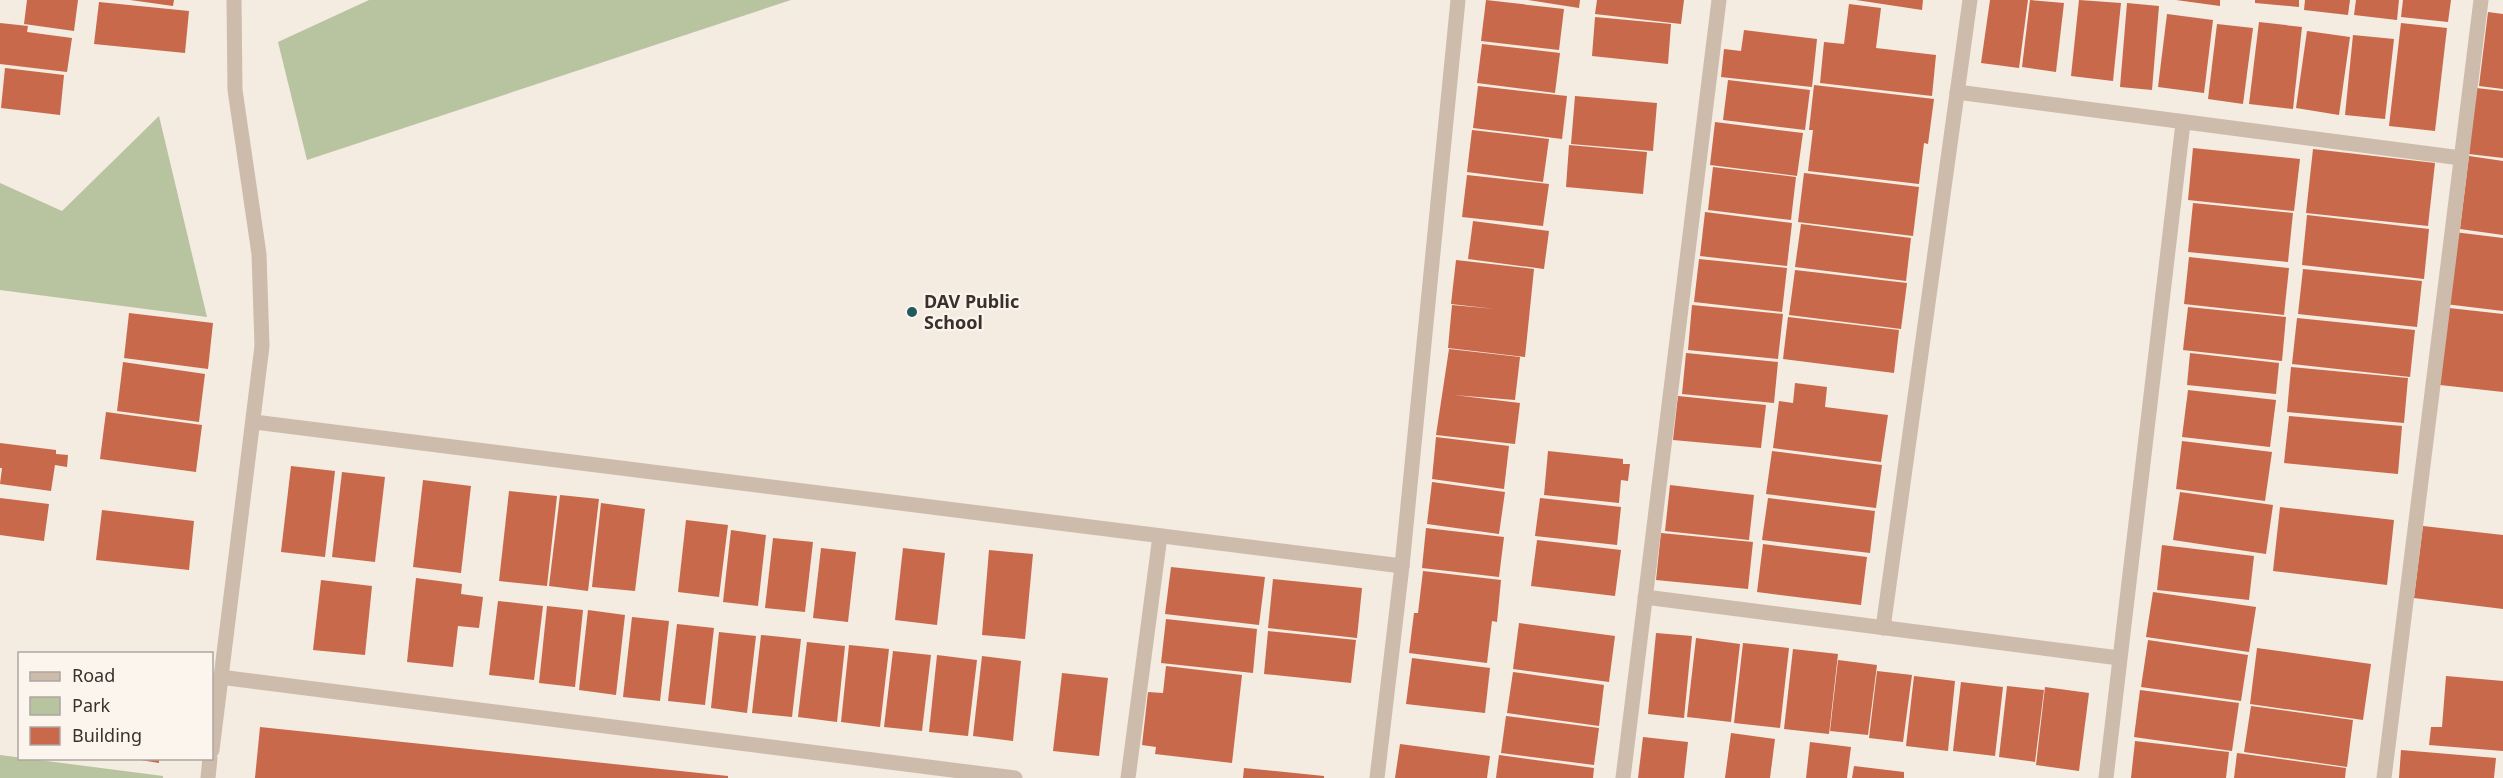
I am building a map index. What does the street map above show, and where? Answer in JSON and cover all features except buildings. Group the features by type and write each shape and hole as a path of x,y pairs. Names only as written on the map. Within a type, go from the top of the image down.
{"street":[{"path":"213,741 262,346 259,254 235,90 234,0"},
{"path":"1377,778 1402,566 1458,0"},
{"path":"1623,778 1719,0"},
{"path":"1883,628 1970,0"},
{"path":"2384,778 2481,0"},
{"path":"1957,92 2461,158"},
{"path":"2106,778 2183,123"},
{"path":"254,422 1402,566"},
{"path":"1128,778 1160,537"},
{"path":"1645,597 2119,658"},
{"path":"220,677 1015,778"},
{"path":"208,778 210,760"}],"green space":[{"path":"369,0 791,0 307,160 278,42"},
{"path":"159,116 207,317 0,290 0,183 62,211"},
{"path":"0,755 18,757 18,760 39,760 163,776 163,778 0,778"}],"place":[{"name":"DAV Public School","path":"912,312"}]}
